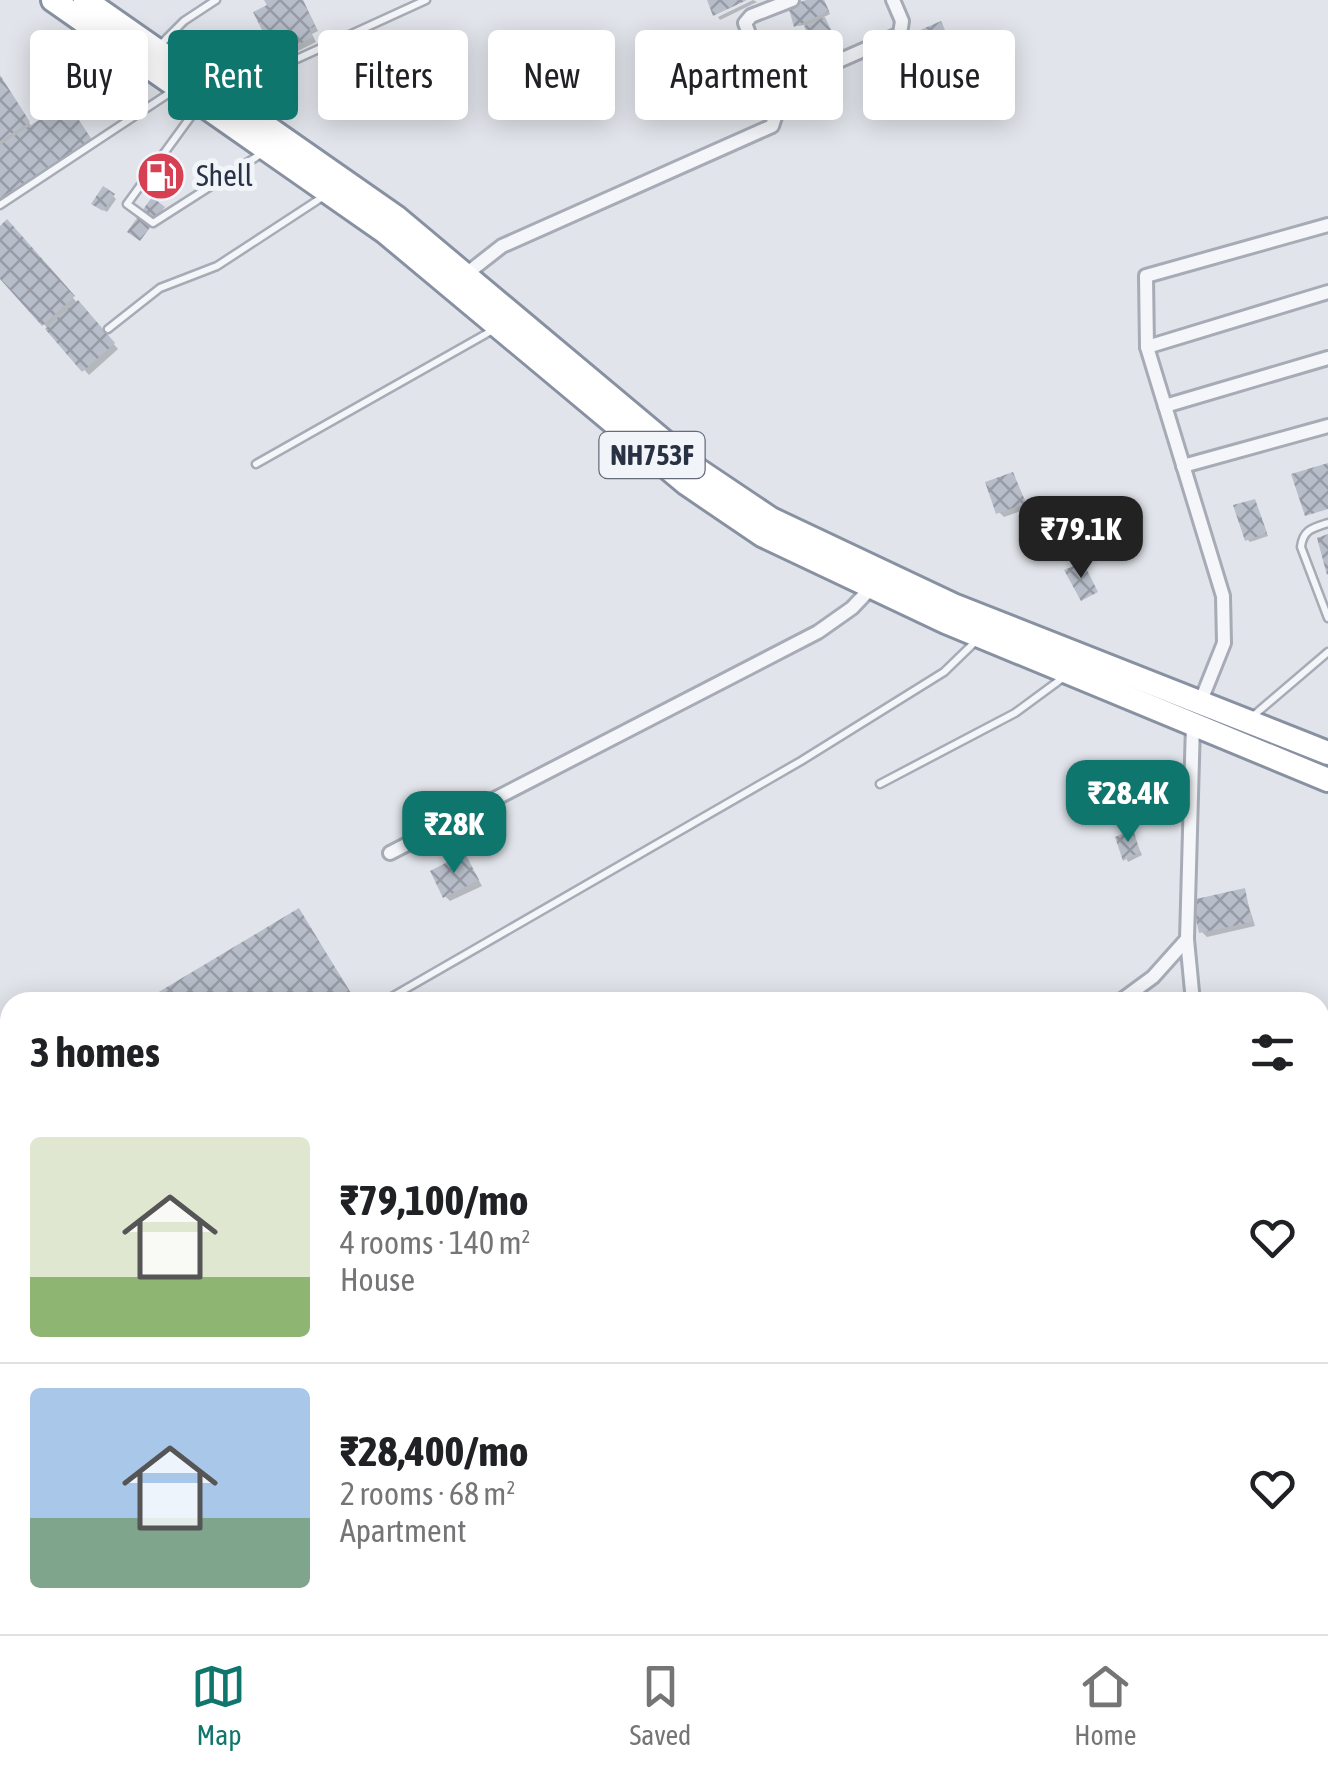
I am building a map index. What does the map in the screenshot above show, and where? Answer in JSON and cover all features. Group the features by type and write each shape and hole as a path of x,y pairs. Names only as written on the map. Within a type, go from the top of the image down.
{"highway":[{"name":"NH753F","path":"53,0 168,80"},
{"name":"NH753F","path":"85,0 168,58"},
{"name":"NH753F","path":"225,120 385,232 687,484 762,535 1068,673 1196,713 1246,721 1328,753"},
{"name":"NH753F","path":"256,120 396,217 698,470 771,519 1196,713 1328,780"}],"street":[{"path":"747,30 744,23 751,16 792,0"},
{"path":"843,59 900,34 902,21 894,0"},
{"path":"465,275 502,246 772,126 776,120"},
{"path":"1192,992 1187,939 1196,713 1219,661 1226,626 1223,596 1146,347 1146,276 1328,226"},
{"path":"1146,347 1328,292"},
{"path":"1165,406 1328,358"},
{"path":"1183,466 1328,426"},
{"path":"390,853 818,632 852,608 872,587"},
{"path":"1132,992 1153,976 1187,939"}],"lane":[{"path":"156,50 184,20 216,0"},
{"path":"298,59 426,0"},
{"path":"0,205 168,94"},
{"path":"188,120 126,204 153,223 268,150"},
{"path":"108,329 160,288 217,266 329,193"},
{"path":"256,464 498,326"},
{"path":"1328,523 1309,529 1302,536 1301,548 1328,618"},
{"path":"400,992 801,761 944,672 980,636"},
{"path":"1246,721 1328,652"},
{"path":"880,784 1016,713 1068,673"}],"building":[{"path":"264,0 303,0 315,26 309,29 313,37 298,44 298,30 262,30 253,12 267,5"},
{"path":"707,0 747,0 713,16"},
{"path":"824,0 829,11 794,27 788,6"},
{"path":"825,17 831,30 806,30 804,26"},
{"path":"941,21 945,30 920,30"},
{"path":"0,75 30,122 0,141"},
{"path":"39,120 79,120 92,140 0,198 0,145"},
{"path":"103,186 115,194 103,211 91,204"},
{"path":"152,197 165,207 140,241 127,232"},
{"path":"7,219 75,296 42,326 0,279 0,226"},
{"path":"78,300 115,343 82,372 45,329"},
{"path":"1328,463 1328,509 1305,516 1291,474"},
{"path":"1013,472 1026,503 996,514 985,482"},
{"path":"1255,499 1267,533 1245,541 1233,505"},
{"path":"1328,534 1328,574 1327,575 1317,538"},
{"path":"1083,562 1098,592 1081,601 1064,570"},
{"path":"1149,791 1159,814 1145,820 1135,795"},
{"path":"1133,829 1140,852 1123,861 1115,837"},
{"path":"465,853 479,880 443,898 430,871"},
{"path":"1245,888 1252,922 1199,933 1192,900"},
{"path":"299,908 350,992 159,992"}],"place":[{"name":"Shell","path":"161,176"}]}
